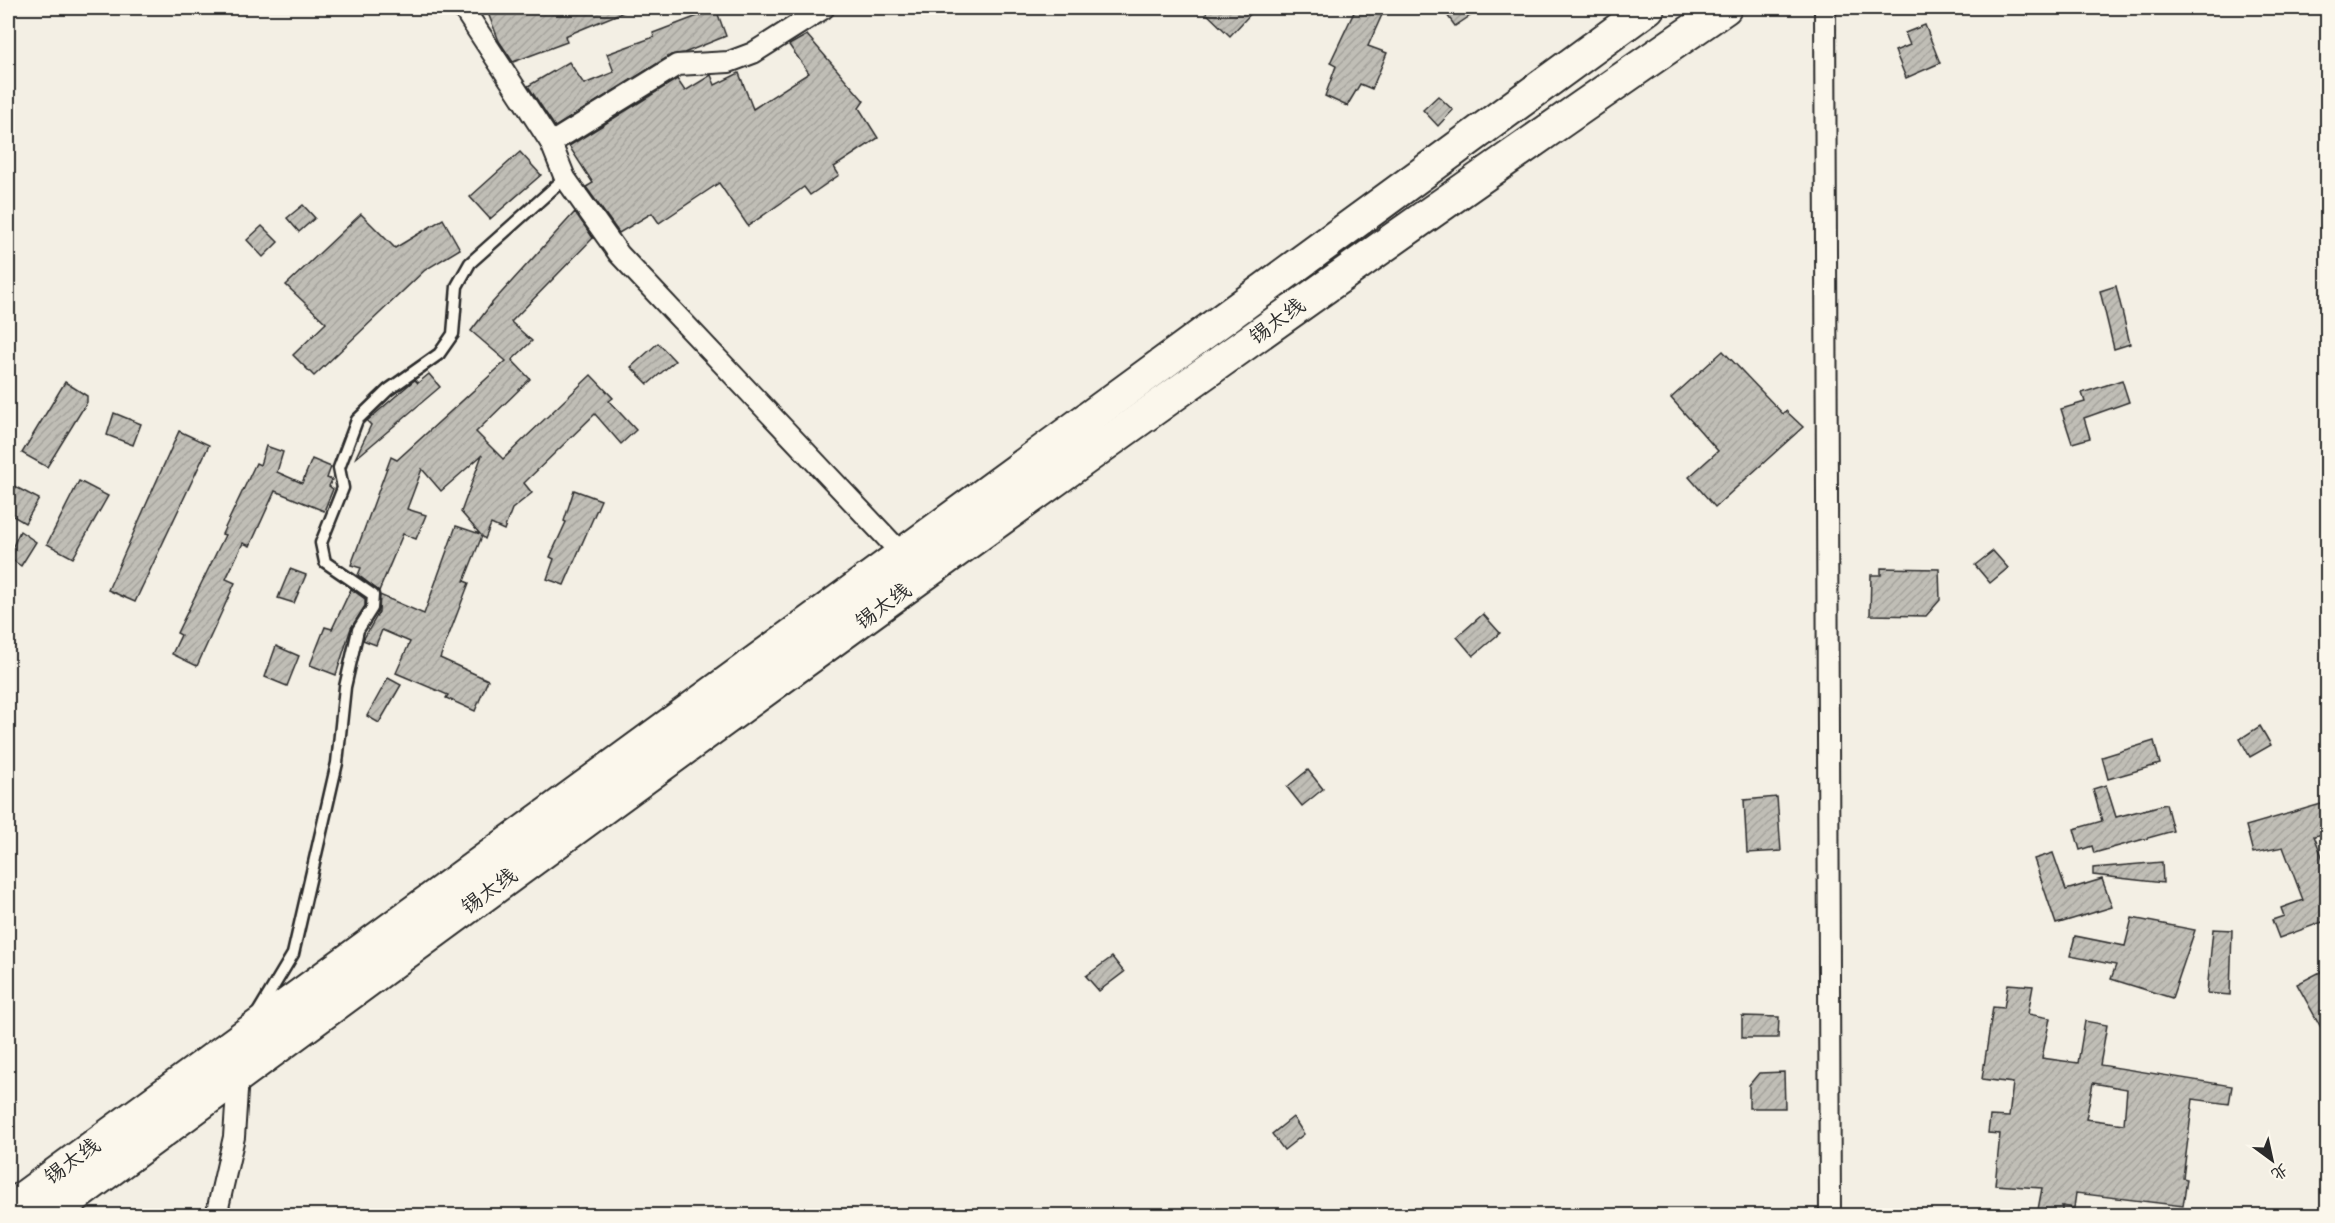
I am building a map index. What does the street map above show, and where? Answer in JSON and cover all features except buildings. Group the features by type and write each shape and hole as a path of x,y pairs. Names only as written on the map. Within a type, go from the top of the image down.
{"main road":[{"name":"锡太线","path":"8,1209 1648,8"},
{"name":"锡太线","path":"48,1215 1422,216 1725,8"}],"street":[{"path":"463,8 551,143 565,178 619,254 902,554"},
{"path":"551,143 677,65 729,62 745,56 824,8"},
{"path":"1825,8 1830,1215"},
{"path":"216,1215 234,1137 238,1076"}],"lane":[{"path":"238,1076 243,1036 293,954 337,763 345,687 358,630 372,608 373,595 325,562 321,543 342,488 339,468 357,420 388,390 439,354 453,334 457,286 470,263 565,178"}]}
